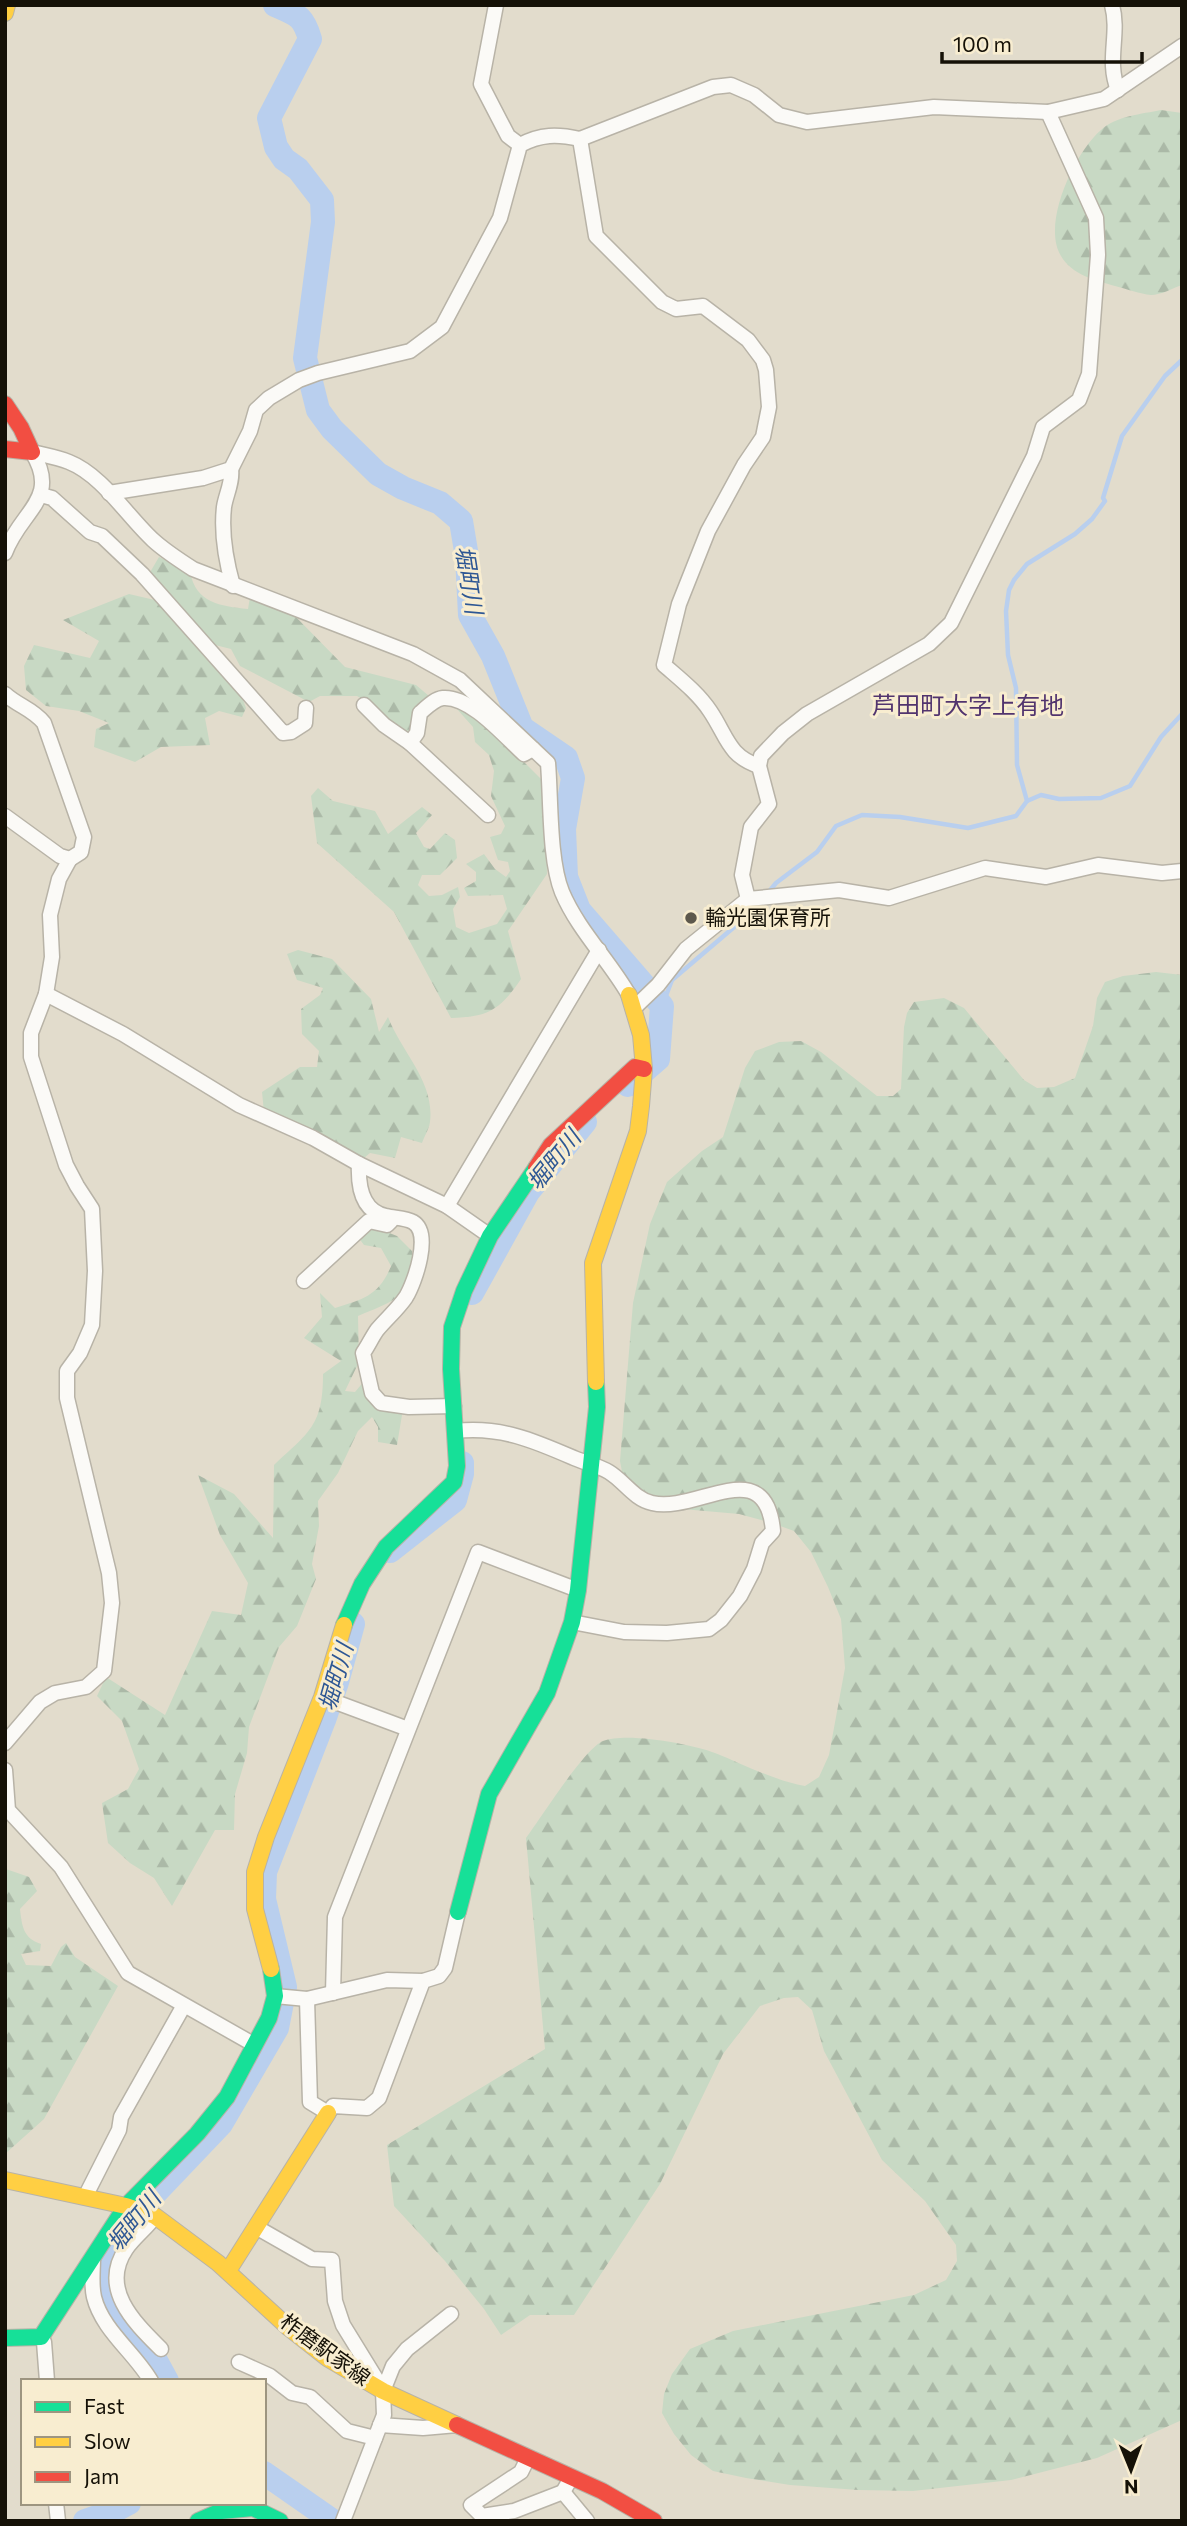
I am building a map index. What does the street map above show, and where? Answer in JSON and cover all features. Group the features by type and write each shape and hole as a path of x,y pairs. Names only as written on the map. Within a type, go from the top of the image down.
{"street":[{"path":"5,13 7,5"},
{"path":"496,5 481,84 508,136 520,145"},
{"path":"1112,5 1115,18 1111,58 1113,79 1118,90"},
{"path":"233,586 224,542 224,508 232,476 231,469 250,431 256,411 269,398 299,380 410,351 442,327 500,218 520,145 538,136 559,135 580,139 713,87 731,85 754,95 779,115 807,122 934,107 1048,113 1104,99 1182,46"},
{"path":"748,899 742,875 751,827 769,804 759,766 761,756 783,733 807,714 929,644 951,623 1034,456 1043,427 1079,400 1089,374 1098,255 1096,218 1048,113"},
{"path":"580,139 596,236 662,302 676,309 704,306 741,333 763,360 766,370 769,407 763,438 744,465 708,531 679,604 664,664 710,711 730,748 745,761 759,766"},
{"path":"5,404 41,467 41,495 20,523 5,553"},
{"path":"5,449 16,453 32,452 70,462 109,493 152,539 193,569 413,654 460,680 548,763 555,861 561,889 572,911 631,1002 642,1035 643,1069 638,1131 593,1263 597,1407 578,1590 572,1622 547,1693 489,1794 445,1968 439,1976 423,1981 387,1980 303,1999 275,1996"},
{"path":"109,493 202,478 231,469"},
{"path":"41,495 52,498 90,532 102,536 142,574 283,733 291,732 304,723 306,708"},
{"path":"5,694 35,712 44,723 84,837 81,852 69,859 58,879 50,915 52,957 46,994 31,1033 31,1057 66,1165 92,1209 95,1271 92,1325 80,1353 67,1371 67,1398 109,1573 112,1603 104,1671 86,1687 55,1693 40,1702 5,1743"},
{"path":"410,743 417,733 420,713 443,698 469,704 524,754 533,749"},
{"path":"363,705 384,725 410,743 488,815"},
{"path":"5,816 60,856 69,859"},
{"path":"631,1002 658,985 685,949 748,899 839,890 889,898 985,868 1046,877 1098,865 1162,873 1182,871"},
{"path":"447,1206 599,950"},
{"path":"46,994 122,1034 239,1105 313,1138 359,1164 447,1206 490,1236"},
{"path":"6,2340 41,2337 85,2283 94,2256 130,2207 227,2097 269,2018 275,1996 272,1971 255,1909 255,1872 266,1837 322,1697 338,1639 362,1584 386,1547 454,1482 457,1466 451,1369 452,1326 464,1291 490,1236 551,1145 635,1067 643,1069"},
{"path":"359,1164 358,1186 368,1206 381,1216 412,1222 420,1229 423,1238 418,1265 406,1297 375,1333 363,1353 372,1393 381,1403 454,1406"},
{"path":"304,1281 369,1221 387,1225 395,1218"},
{"path":"456,1431 474,1429 527,1437 609,1473 650,1503 669,1505 734,1490 754,1492 766,1502 773,1531 762,1543 754,1569 740,1596 721,1620 709,1629 667,1633 624,1632 572,1622"},
{"path":"332,1993 335,1917 478,1552 578,1590"},
{"path":"322,1697 408,1728"},
{"path":"5,1770 8,1811 61,1867 128,1973 183,2007 253,2044"},
{"path":"228,2272 333,2106 367,2108 379,2098 423,1981"},
{"path":"303,1999 310,2102 328,2112"},
{"path":"85,2197 119,2130 121,2117 183,2007"},
{"name":"柞磨駅家線","path":"5,2180 130,2207 153,2215 228,2272 289,2328 327,2358 383,2391 528,2458 567,2485 601,2491 654,2521"},
{"path":"153,2215 146,2230 126,2249 117,2276 118,2293 125,2310 161,2349"},
{"path":"256,2227 312,2259 332,2260 335,2301 343,2325 383,2391"},
{"path":"85,2283 118,2293"},
{"path":"85,2283 112,2332 142,2365 150,2379"},
{"path":"344,2518 384,2415 383,2391 393,2366 407,2349 451,2314"},
{"path":"41,2337 44,2342 47,2379"},
{"path":"239,2361 270,2376 292,2393 310,2397 347,2431 458,2425"},
{"path":"528,2458 521,2472 471,2505 482,2516 514,2511 567,2485 587,2521"},
{"path":"198,2521 221,2511 253,2508 280,2521"}],"green space":[{"path":"1161,110 1182,113 1182,285 1151,295 1092,279 1071,268 1061,256 1056,242 1055,226 1064,189 1091,140 1114,122"},
{"path":"159,557 190,572 198,590 211,601 248,609 250,597 293,614 345,667 416,685 429,696 415,712 412,734 393,728 371,704 357,696 320,696 309,702 240,666 231,649 215,645 149,574"},
{"path":"129,594 159,601 239,689 246,708 242,717 219,711 205,718 210,745 161,747 135,762 94,747 96,729 109,723 79,711 46,706 26,690 24,666 34,645 90,658 99,641 63,620"},
{"path":"456,708 463,709 484,722 541,779 547,874 508,931 521,979 492,1010 475,1016 451,1018 394,912 317,843 311,796 318,788 333,801 375,811 388,834 422,807 432,815 416,833 424,847 430,849 445,833 455,840 457,858 440,875 422,875 418,885 429,896 442,895 458,887 460,897 453,909 456,927 469,933 497,924 507,909 503,895 468,896 464,888 476,881 476,872 466,864 484,854 495,869 506,877 510,871 508,862 498,860 490,837 501,834 505,826 491,796 494,771 489,755 475,742 473,727"},
{"path":"298,950 332,959 371,999 379,1032 388,1017 423,1081 430,1107 429,1127 422,1143 401,1137 395,1158 370,1153 364,1158 264,1112 262,1092 300,1067 317,1067 319,1051 302,1034 301,1009 320,995 323,988 297,980 287,954"},
{"path":"1156,972 1182,975 1182,2420 1097,2458 1011,2480 913,2491 790,2485 713,2471 691,2455 662,2413 664,2394 672,2374 690,2349 733,2331 914,2295 946,2280 957,2261 956,2245 925,2201 882,2160 824,2051 812,2010 798,1997 784,1998 760,2006 723,2054 660,2184 574,2315 530,2315 501,2335 484,2309 445,2261 394,2206 387,2145 545,2049 526,1838 574,1770 595,1747 603,1741 627,1738 675,1743 715,1753 770,1776 805,1786 819,1777 829,1755 845,1668 841,1619 811,1552 794,1531 772,1523 739,1514 648,1506 626,1493 620,1461 633,1303 650,1224 667,1182 702,1151 723,1137 745,1068 755,1051 779,1042 801,1041 821,1052 877,1096 893,1096 901,1089 907,1013 914,1002 944,998 964,1008 1024,1080 1037,1088 1054,1087 1075,1078 1093,1026 1097,998 1105,982 1123,976"},
{"path":"374,1227 397,1236 412,1251 410,1278 406,1288 392,1301 358,1316 359,1362 345,1391 355,1392 365,1380 368,1396 377,1408 403,1409 397,1445 378,1442 378,1427 372,1417 358,1431 338,1473 318,1501 319,1526 312,1564 316,1579 297,1626 279,1647 249,1727 247,1753 235,1794 234,1830 215,1830 172,1906 154,1878 130,1863 108,1843 102,1803 128,1789 139,1769 122,1721 97,1696 106,1677 165,1715 212,1611 241,1615 248,1583 220,1535 198,1475 234,1494 273,1538 274,1465 312,1427 320,1406 323,1374 341,1361 304,1338 322,1317 320,1293 335,1308 369,1295 381,1284 391,1266 381,1248 364,1245 358,1237"},
{"path":"6,1869 29,1877 37,1891 20,1909 27,1935 41,1944 40,1951 21,1954 26,1965 51,1966 66,1943 75,1957 118,1986 44,2119 5,2154"}],"waterway":[{"name":"堀町川","path":"275,5 302,20 310,39 269,118 276,147 284,159 298,169 322,200 323,222 305,358 318,410 332,429 378,474 440,503 461,521 467,557 470,615 493,656 522,728 566,758 573,778 564,829 566,877 579,910 662,1006 658,1059 628,1085"},
{"path":"1027,801 1017,765 1016,688 1008,655 1006,611 1009,590 1027,564 1075,534 1092,519 1105,501 1103,498 1122,436 1165,376 1182,360"},
{"path":"767,894 776,883 817,852 836,826 862,815 900,817 968,828 1016,816 1027,801 1041,795 1059,799 1101,798 1130,786 1161,737 1182,714"},
{"path":"662,1006 672,980 762,901"},
{"name":"堀町川","path":"472,1293 528,1192 585,1122"},
{"name":"堀町川","path":"390,1551 455,1500 462,1463"},
{"name":"堀町川","path":"166,2379 149,2348 107,2311 101,2277 106,2254 122,2228 221,2124 277,2028 285,1987 264,1899 265,1872 324,1720 353,1624"},
{"path":"266,2474 333,2521"},
{"path":"85,2521 125,2505"}],"traffic: fast":[{"path":"344,1625 362,1584 386,1547 454,1482 457,1466 451,1369 452,1327 464,1291 490,1236 536,1168"},
{"path":"458,1912 489,1794 547,1693 572,1622 578,1590 597,1407 596,1382"},
{"path":"5,2338 41,2337 126,2206 197,2134 227,2097 269,2018 275,1996 271,1969"},
{"path":"198,2521 221,2511 253,2508 280,2521"}],"traffic: slow":[{"path":"5,13 7,5"},
{"path":"596,1382 593,1263 638,1131 641,1106 644,1069 641,1035 629,995"},
{"path":"271,1969 255,1909 255,1872 266,1837 322,1697 344,1625"},
{"path":"228,2271 328,2113"},
{"path":"5,2180 126,2206 155,2216 218,2263 289,2328 327,2358 383,2391 457,2425"}],"traffic: jam":[{"path":"5,404 21,428 32,452 5,449"},
{"path":"536,1168 551,1145 635,1067 644,1069"},
{"path":"457,2425 602,2491 654,2521"}],"place":[{"name":"輪光園保育所","path":"691,918"}],"district":[{"name":"芦田町大字上有地","path":"968,706"}]}
